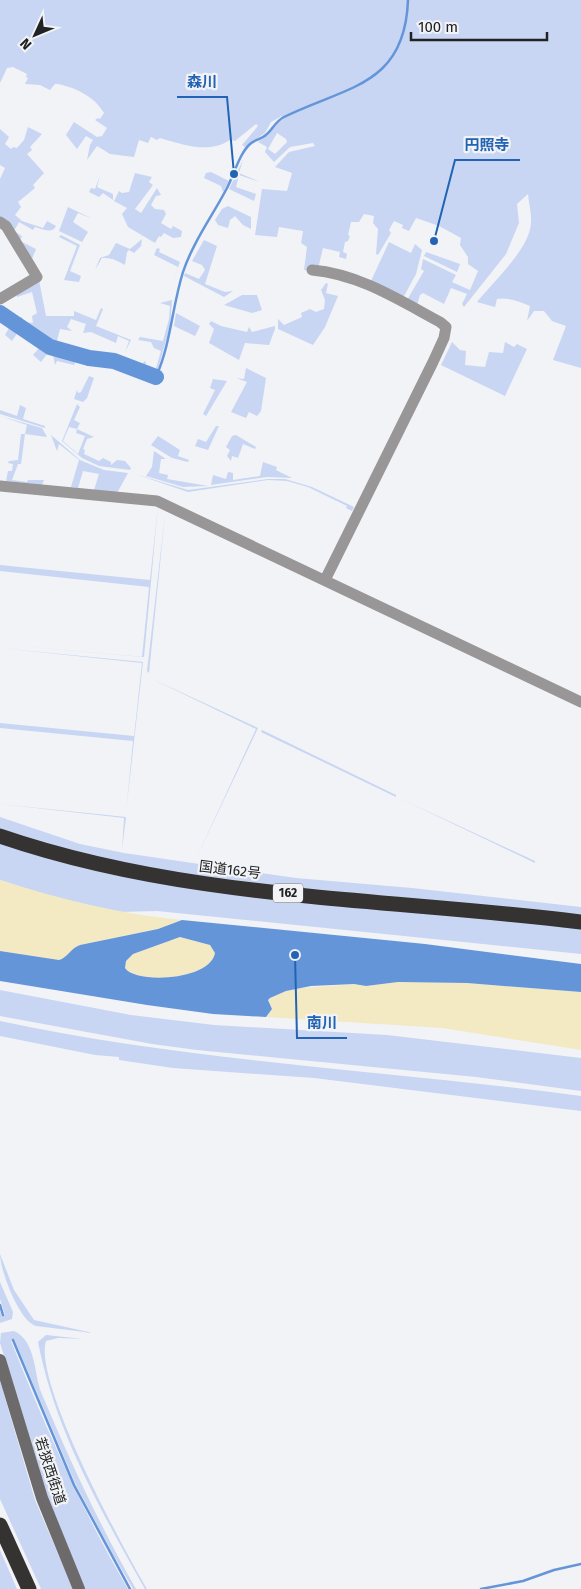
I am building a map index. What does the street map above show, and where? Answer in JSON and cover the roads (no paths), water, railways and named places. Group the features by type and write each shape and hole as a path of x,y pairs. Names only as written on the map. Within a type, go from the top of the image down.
{"highway":[{"name":"国道162号","path":"0,836 98,865 177,880 581,922"},
{"path":"0,1525 29,1589"}],"street":[{"path":"0,222 6,226 37,277 0,299"},
{"path":"312,270 331,272 368,284 446,327 444,338 325,580"},
{"path":"0,486 157,501 581,702"},
{"name":"若狭西街道","path":"0,1360 42,1498 79,1589"}],"water":[{"path":"182,920 425,944 581,964 581,992 467,983 398,982 366,986 354,984 311,986 286,991 270,998 268,1000 272,1009 266,1017 213,1014 0,981 0,951 59,960 80,945 158,929","holes":["180,937 210,945 215,953 210,962 200,969 187,974 157,978 132,973 125,968 126,961 133,954"]}],"waterway":[{"path":"156,377 165,351 179,285 187,261 227,188 246,148 266,135 284,117 350,89 384,67 396,50 404,28 408,0"},
{"path":"0,313 50,347 89,358 114,361 156,377"},
{"path":"0,1305 3,1315"},
{"path":"13,1340 74,1485 130,1589"},
{"path":"481,1589 523,1581 554,1570 581,1564"}],"place":[{"name":"森川","path":"234,174"},
{"name":"円照寺","path":"434,241"},
{"name":"南川","path":"295,955"}]}
